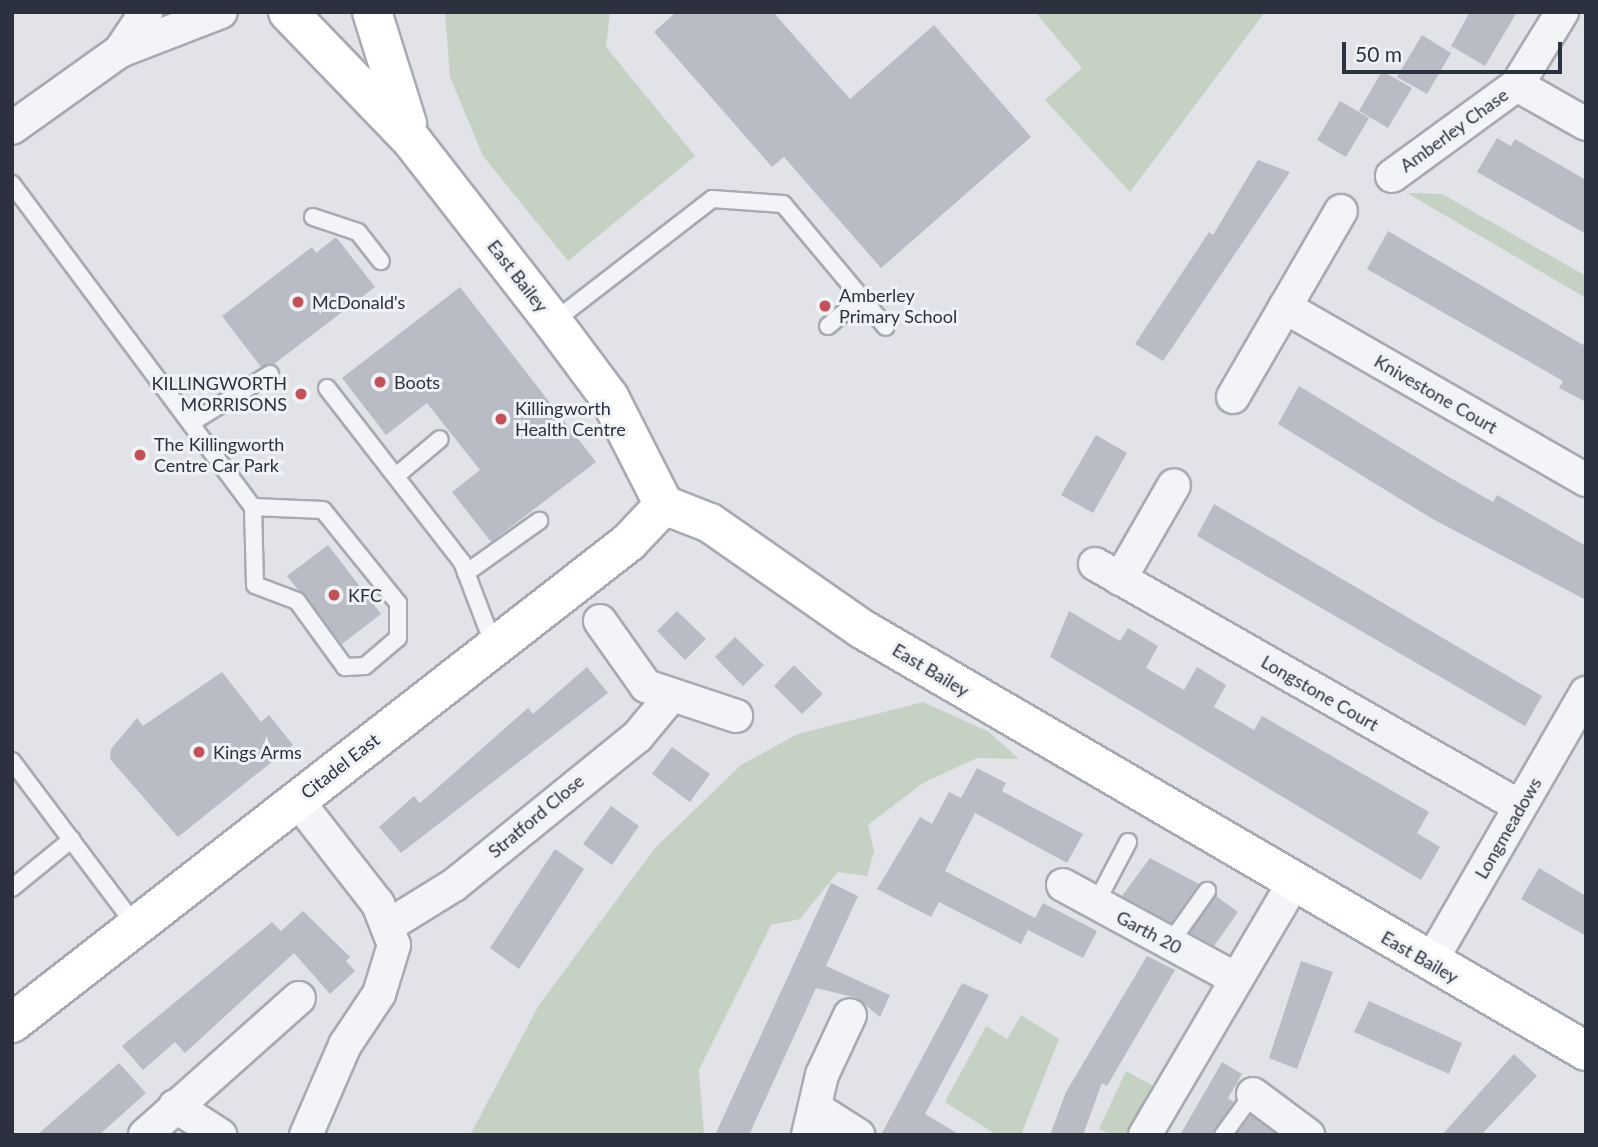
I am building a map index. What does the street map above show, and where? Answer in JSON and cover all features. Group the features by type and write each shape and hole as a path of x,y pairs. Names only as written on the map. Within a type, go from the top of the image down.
{"street":[{"path":"120,51 146,12"},
{"path":"12,128 120,51 221,12"},
{"name":"East Bailey","path":"288,12 414,142 553,322 609,397 664,505 710,523 862,629 1430,963 1586,1051"},
{"name":"East Bailey","path":"372,12 414,142"},
{"name":"Amberley Chase","path":"1392,176 1517,85 1562,12"},
{"name":"Amberley Chase","path":"1517,85 1586,124"},
{"path":"1233,397 1341,211"},
{"name":"Knivestone Court","path":"1285,307 1586,480"},
{"name":"Longstone Court","path":"1174,485 1108,572 1520,806"},
{"name":"Citadel East","path":"12,1023 629,542 664,505"},
{"path":"600,621 646,686 736,716"},
{"name":"Longmeadows","path":"1430,963 1586,693"},
{"name":"Stratford Close","path":"391,924 454,885 637,737 671,696"},
{"path":"297,800 391,924 394,945 386,976 345,1045 306,1135"},
{"path":"1145,1135 1234,978 1294,882"},
{"name":"Garth 20","path":"1063,885 1234,978"},
{"path":"145,1135 299,998"},
{"path":"850,1015 822,1075 812,1122 858,1135"},
{"path":"1253,1094 1308,1135"},
{"path":"175,1106 220,1135"}],"lane":[{"path":"12,184 253,507 255,585 297,601 345,667 365,666 402,628 398,603 323,510 253,507"},
{"path":"553,322 712,199 783,204 886,327"},
{"path":"313,217 358,232 381,261"},
{"path":"828,326 861,298"},
{"path":"191,424 270,374"},
{"path":"327,388 396,476 466,573 494,646"},
{"path":"396,476 440,439"},
{"path":"466,573 540,521"},
{"path":"12,761 136,926"},
{"path":"12,888 72,839"},
{"path":"1096,903 1128,842"},
{"path":"1170,943 1207,891"},
{"path":"1223,1135 1253,1094"}],"green space":[{"path":"445,12 610,12 606,47 695,156 568,261 483,156 450,77"},
{"path":"1035,12 1265,12 1130,192 1045,100 1082,68"},
{"path":"1407,193 1442,194 1586,276 1586,298"},
{"path":"923,702 989,732 1019,759 977,758 923,783 868,825 874,851 867,876 838,872 800,919 771,925 699,1070 704,1135 470,1135 539,1005 655,848 741,765 798,734"},
{"path":"1021,1015 1059,1039 1021,1135 997,1135 945,1102 986,1026 1007,1039"},
{"path":"1126,1071 1155,1087 1132,1135 1113,1135 1099,1129"}],"building":[{"path":"676,12 773,12 850,99 934,25 1031,137 881,268 784,157 772,167 654,32"},
{"path":"1470,12 1517,12 1485,66 1451,46"},
{"path":"1422,35 1451,53 1427,94 1397,77"},
{"path":"1382,71 1412,88 1388,128 1359,111"},
{"path":"1340,101 1369,118 1346,157 1317,140"},
{"path":"1497,138 1511,146 1515,139 1586,180 1586,234 1477,172"},
{"path":"1258,160 1290,172 1163,361 1135,344 1209,232 1213,235"},
{"path":"1388,231 1583,345 1586,339 1586,402 1559,388 1563,381 1367,269"},
{"name":"McDonald's","path":"336,237 375,287 274,364 261,367 222,316 312,247 316,253"},
{"name":"Killingworth Health Centre","path":"460,287 596,462 491,542 452,492 480,470 427,403 386,435 342,378"},
{"path":"1299,386 1493,502 1497,495 1586,546 1586,600 1431,518 1278,424"},
{"path":"1096,435 1127,453 1093,513 1061,495"},
{"path":"1214,504 1542,696 1525,726 1197,536"},
{"name":"KFC","path":"328,545 381,614 342,644 287,576"},
{"path":"677,611 706,639 685,660 657,631"},
{"path":"1069,611 1120,641 1128,628 1158,646 1146,668 1184,690 1197,667 1226,685 1214,707 1254,730 1262,716 1429,812 1417,833 1440,847 1421,880 1050,657"},
{"path":"735,637 764,665 743,686 715,657"},
{"path":"794,665 823,694 802,714 774,686"},
{"path":"587,667 608,693 401,853 379,827 414,796 420,803 528,708 533,714"},
{"name":"Kings Arms","path":"222,672 261,722 269,715 293,745 178,837 110,759 111,749 137,718 143,726"},
{"path":"672,747 710,774 690,802 652,774"},
{"path":"977,768 1006,783 1002,791 1083,834 1067,863 975,813 945,871 1035,918 1043,903 1097,931 1083,958 1028,930 1021,944 939,902 931,917 877,889 920,817 932,824 949,792 961,798"},
{"path":"611,806 639,826 612,865 583,844"},
{"path":"555,849 584,869 519,969 490,948"},
{"path":"1150,858 1199,884 1171,923 1122,896"},
{"path":"1539,868 1586,896 1586,936 1521,899"},
{"path":"831,883 858,896 826,966 890,995 880,1017 857,998 816,988 749,1135 715,1135"},
{"path":"1216,896 1238,912 1214,946 1190,933"},
{"path":"303,911 350,957 346,961 355,971 330,994 294,953 185,1053 175,1042 143,1070 122,1046 272,922 281,931"},
{"path":"1147,956 1175,970 1107,1086 1102,1083 1083,1135 1050,1135 1066,1092"},
{"path":"1301,961 1333,972 1297,1069 1269,1058"},
{"path":"962,983 989,995 925,1114 960,1135 881,1135"},
{"path":"1369,1001 1462,1043 1449,1074 1354,1032"},
{"path":"1514,1054 1537,1076 1481,1135 1442,1135"},
{"path":"1222,1062 1242,1074 1228,1098 1234,1102 1213,1135 1180,1135"},
{"path":"119,1063 146,1093 99,1135 37,1135"},
{"path":"1251,1115 1277,1135 1236,1135"}],"place":[{"name":"McDonald's","path":"298,302"},
{"name":"Amberley Primary School","path":"825,306"},
{"name":"Boots","path":"380,382"},
{"name":"KILLINGWORTH MORRISONS","path":"301,394"},
{"name":"Killingworth Health Centre","path":"501,419"},
{"name":"The Killingworth Centre Car Park","path":"140,455"},
{"name":"KFC","path":"334,595"},
{"name":"Kings Arms","path":"199,752"}]}
